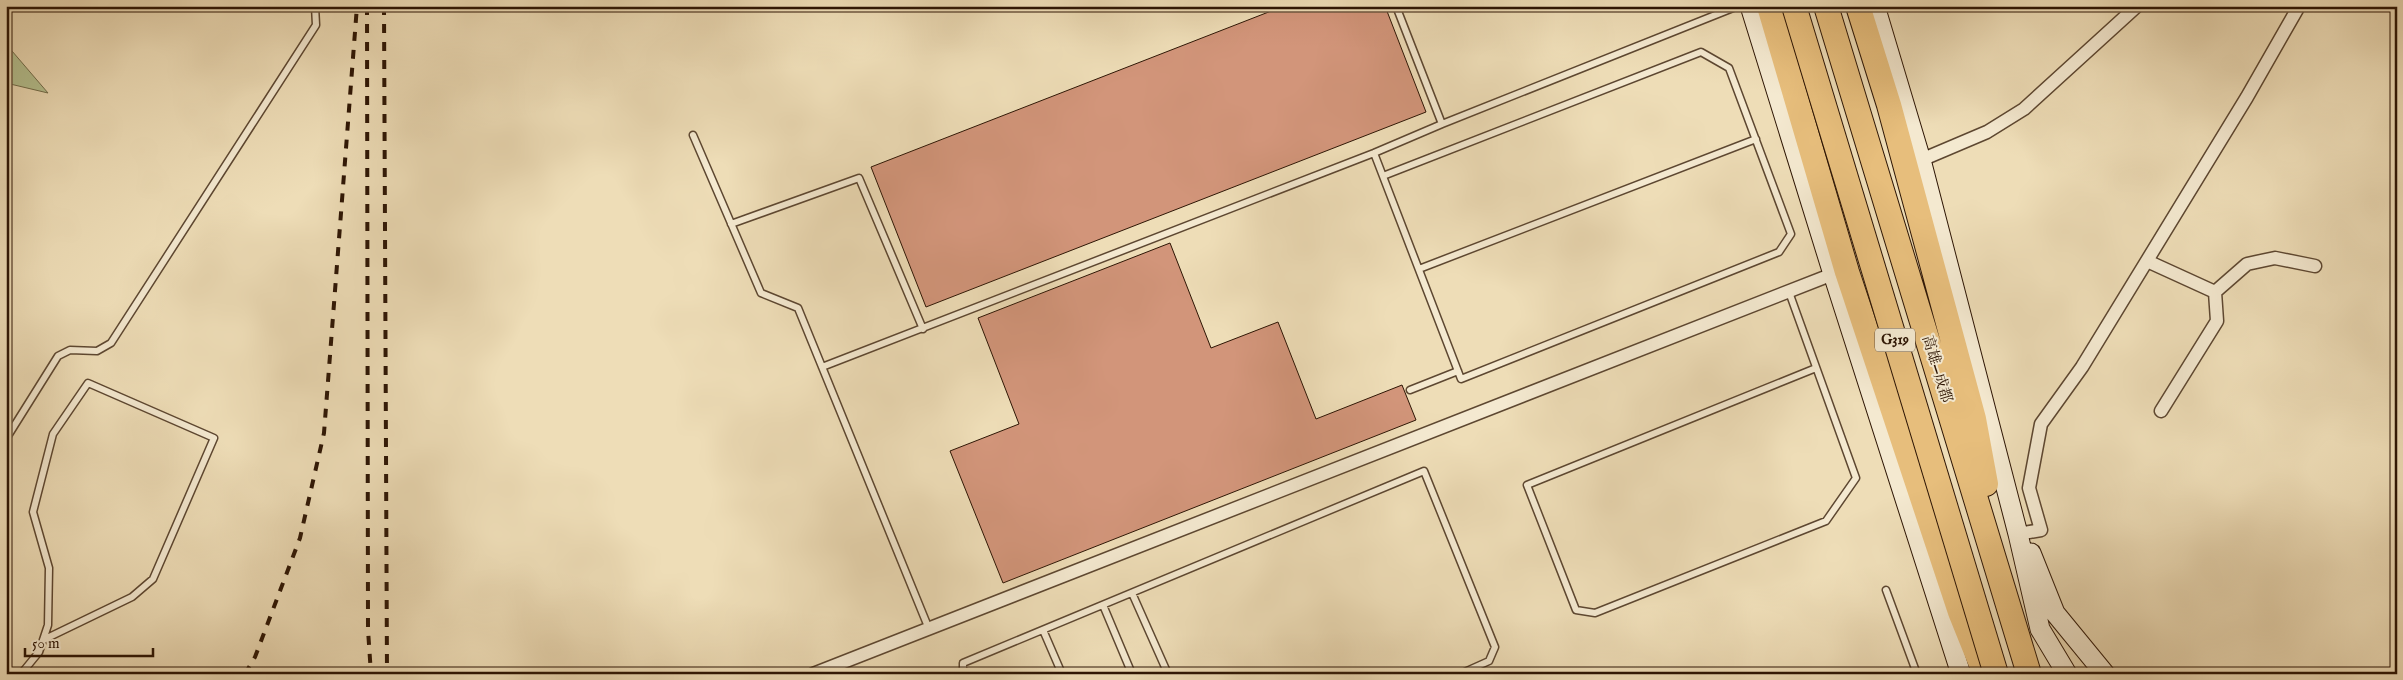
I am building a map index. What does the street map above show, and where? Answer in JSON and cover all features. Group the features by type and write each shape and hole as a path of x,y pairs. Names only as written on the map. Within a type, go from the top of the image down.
{"highway":[{"path":"1769,6 1847,272 1960,612 1985,674"},
{"name":"G319","path":"1794,6 1996,674"},
{"name":"高雄—成都","path":"1826,6 2006,592 2029,674"},
{"path":"1858,6 1889,105 1974,419 2006,592"}],"main road":[{"path":"1750,6 1833,274 1961,674"},
{"path":"1786,6 1968,600 2002,674"},
{"path":"1874,6 1921,160 2018,534 2040,629 2067,674"},
{"path":"2018,534 2034,558 2055,613 2105,674"}],"street":[{"path":"1921,160 1987,132 2024,109 2137,6"},
{"path":"2018,534 2041,530 2029,488 2041,424 2082,367 2247,97 2299,6"},
{"path":"2215,292 2247,264 2275,258 2315,266"},
{"path":"2147,261 2215,292"},
{"path":"813,674 1833,274"},
{"path":"2161,410 2216,321 2215,292"}],"lane":[{"path":"6,439 58,356 70,350 97,351 111,343 316,25 314,6"},
{"path":"1396,6 1442,124"},
{"path":"822,367 1374,153 1738,6"},
{"path":"1374,153 1461,379 1780,252 1791,234 1730,68 1701,52 1383,176"},
{"path":"693,135 761,293 798,308 929,629"},
{"path":"1419,270 1756,139"},
{"path":"731,224 859,178 923,329"},
{"path":"1789,292 1856,478 1826,521 1595,613 1576,610 1527,485 1816,368"},
{"path":"1410,390 1458,371"},
{"path":"21,674 39,652 43,640 48,625 49,568 33,512 53,434 88,383 214,438 153,580 132,597 43,640"},
{"path":"963,674 963,663 1424,471 1495,647 1489,662 1460,674"},
{"path":"1886,590 1917,674"},
{"path":"1132,592 1168,674"},
{"path":"1103,605 1132,674"},
{"path":"1043,630 1062,674"}],"green space":[{"path":"6,44 48,93 6,83"}],"building":[{"path":"1284,6 1385,6 1426,112 926,307 871,167"},
{"path":"1170,243 1211,348 1278,322 1316,419 1402,385 1416,420 1003,583 950,451 1019,424 978,318"}],"railway":[{"path":"245,674 255,657 300,538 324,433 357,6"},
{"path":"367,6 368,630 371,674"},
{"path":"384,6 387,674"}]}
